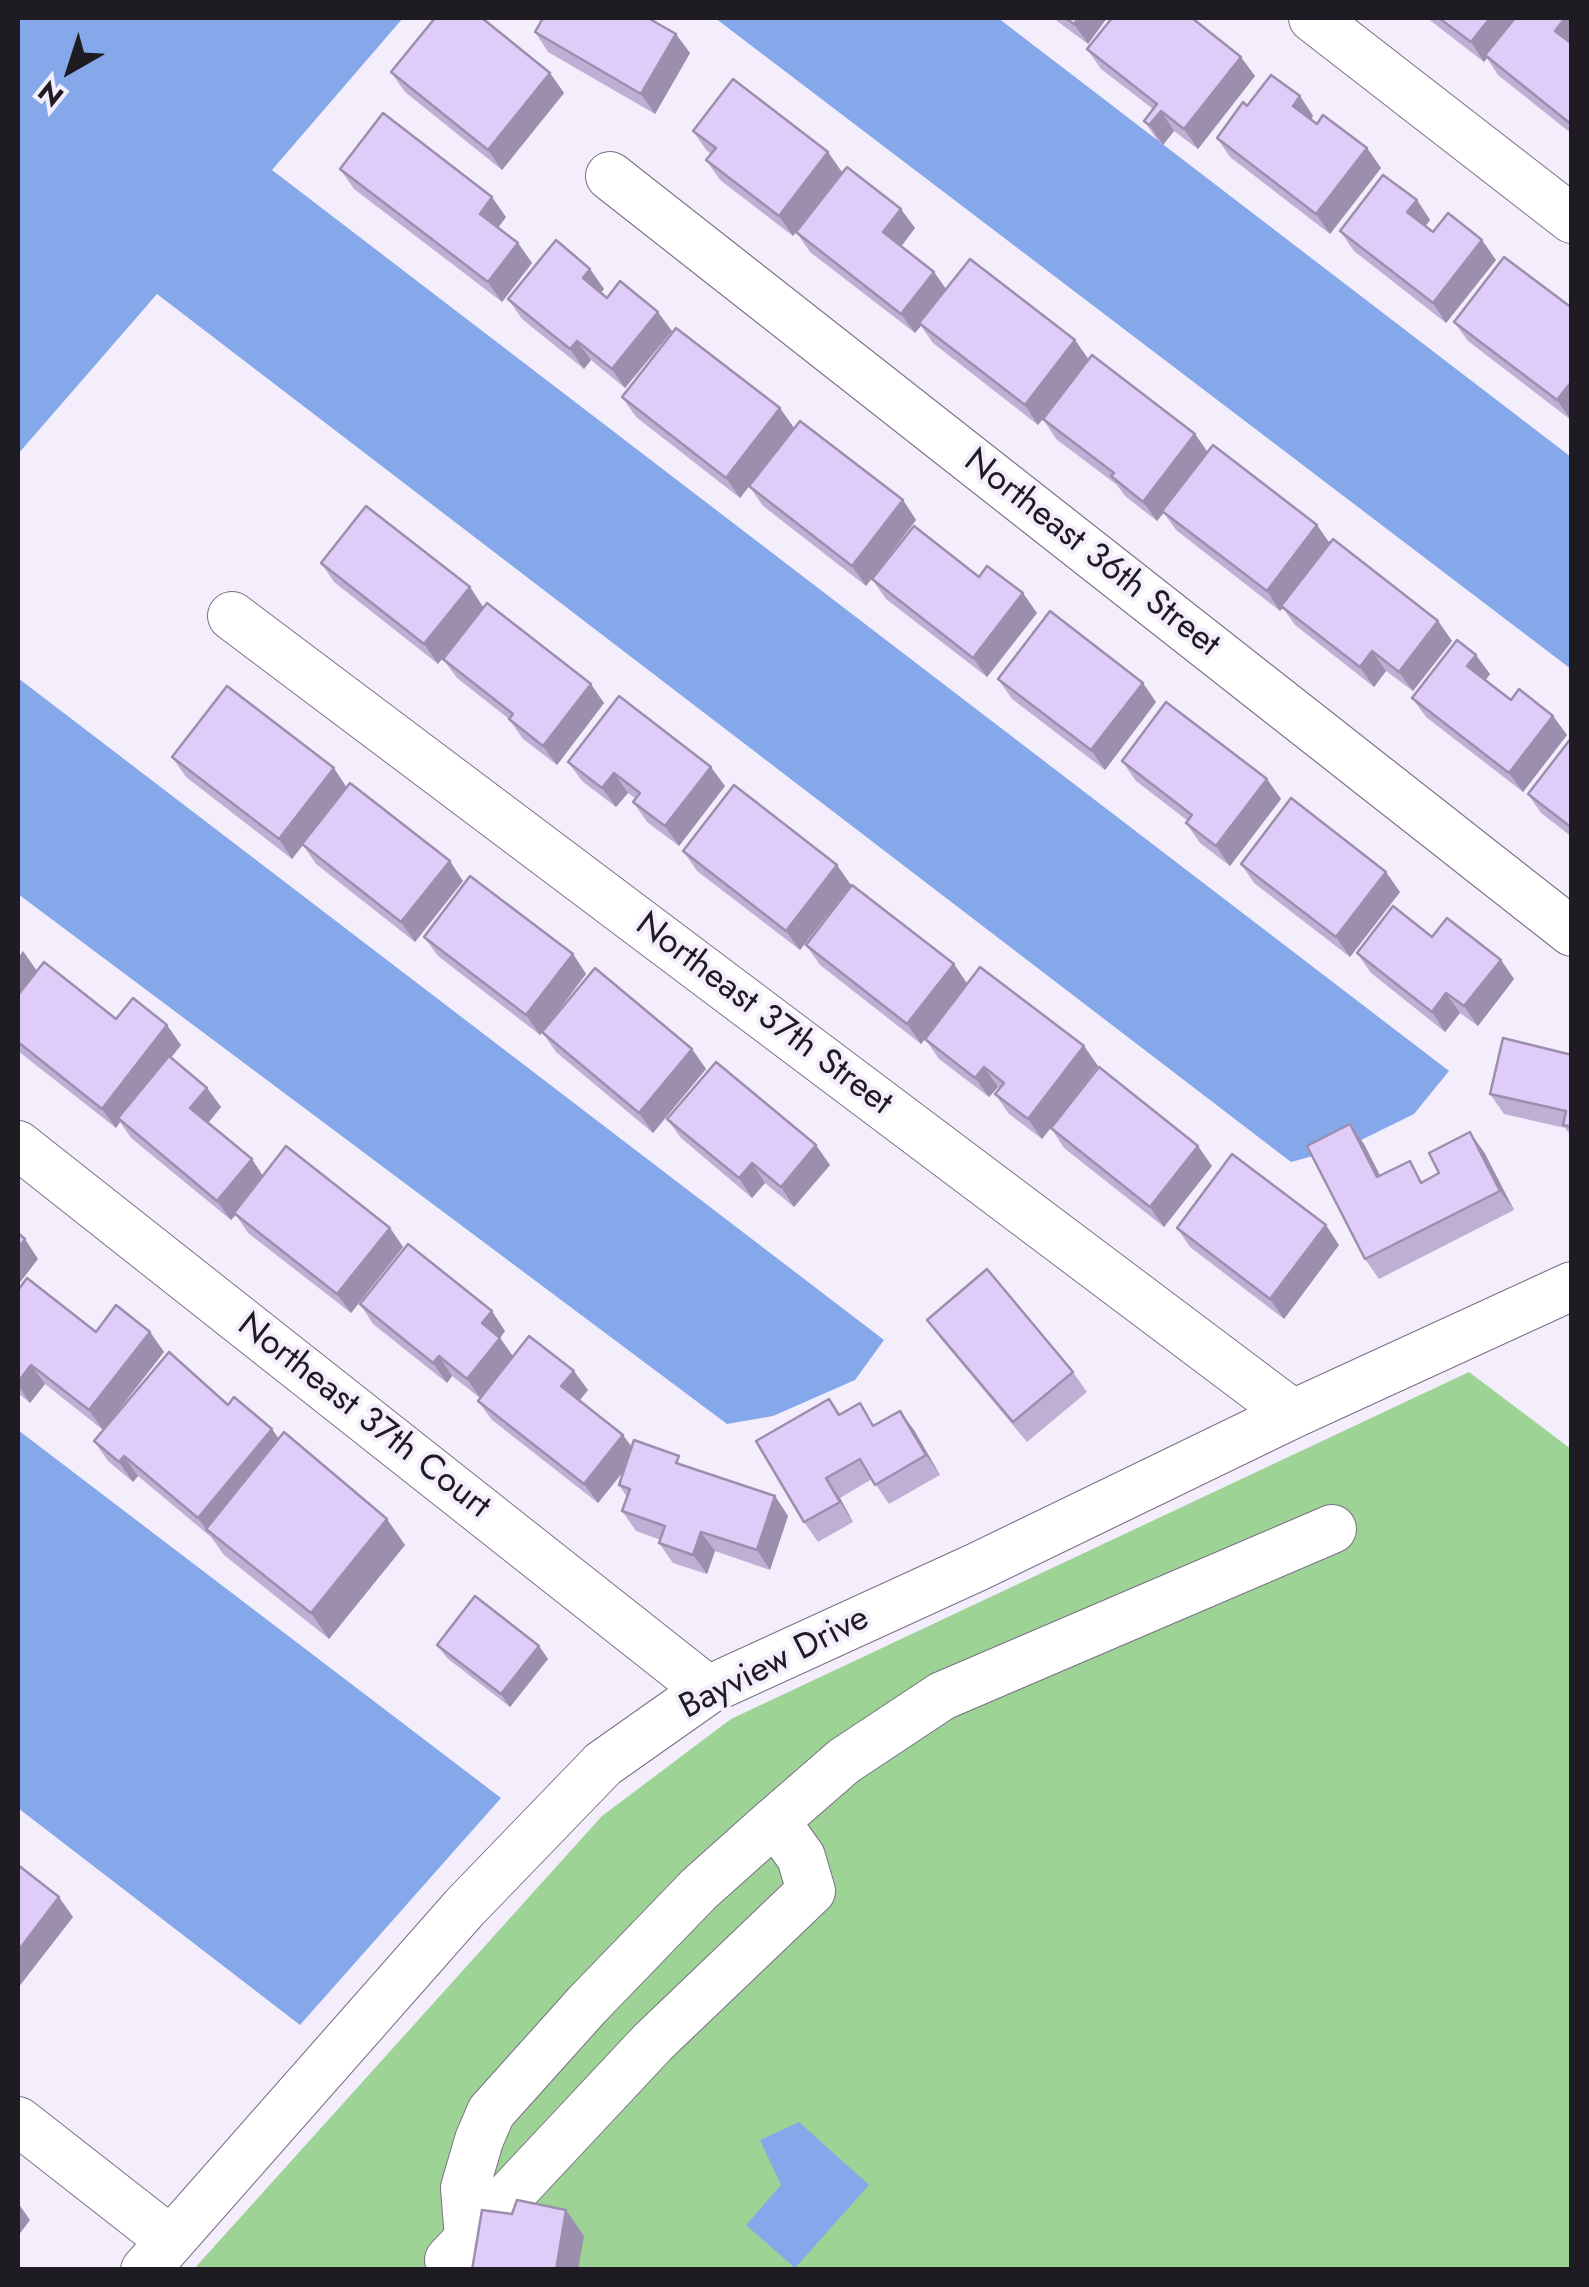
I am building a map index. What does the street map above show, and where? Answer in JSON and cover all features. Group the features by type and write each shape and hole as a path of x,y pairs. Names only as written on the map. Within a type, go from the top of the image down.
{"street":[{"path":"1312,18 1572,219"},
{"name":"Northeast 36th Street","path":"610,176 1572,932"},
{"name":"Northeast 37th Street","path":"232,616 1293,1414"},
{"name":"Northeast 37th Court","path":"18,1145 708,1690"},
{"name":"Bayview Drive","path":"158,2255 465,1907 602,1764 708,1690 977,1568 1293,1414 1572,1286"},
{"path":"775,1821 802,1857 811,1891 653,2042 459,2249 465,2188 492,2112 699,1889 775,1821 844,1761 942,1696 1332,1528"},
{"path":"18,2122 158,2255"}],"green space":[{"path":"1469,1372 1571,1449 1571,2269 193,2270 602,1816 731,1719"}],"water":[{"path":"18,18 403,18 272,170 1449,1071 1414,1114 1349,1146 1291,1162 157,294 18,454"},
{"path":"715,18 998,18 1571,457 1571,669"},
{"path":"18,678 884,1340 855,1380 773,1416 727,1424 18,894"},
{"path":"18,1430 501,1798 300,2025 18,1808"},
{"path":"799,2122 869,2185 795,2268 746,2225 781,2185 760,2140"}],"building":[{"path":"435,18 482,18 550,73 488,150 391,72"},
{"path":"543,18 648,18 676,34 641,94 535,32"},
{"path":"1112,18 1192,18 1241,57 1184,129 1161,111 1149,125 1144,121 1157,104 1087,49"},
{"path":"1439,18 1490,18 1471,42"},
{"path":"1515,18 1565,18 1555,31 1572,44 1572,125 1485,55"},
{"path":"1271,75 1300,96 1293,106 1317,124 1323,115 1367,148 1316,214 1217,138 1243,102 1247,106"},
{"path":"733,79 828,152 779,216 706,160 716,148 693,131"},
{"path":"383,113 492,197 480,214 518,243 488,282 340,169"},
{"path":"847,167 901,209 883,232 934,272 901,314 796,232"},
{"path":"1383,175 1417,200 1407,212 1433,232 1448,213 1482,240 1433,303 1340,231"},
{"path":"556,240 590,269 583,278 607,298 620,281 658,312 612,369 577,341 570,349 508,299"},
{"path":"1504,257 1572,308 1572,381 1557,400 1454,322"},
{"path":"970,259 1075,340 1025,405 919,323"},
{"path":"676,328 780,408 726,478 622,397"},
{"path":"1092,355 1195,434 1143,502 1111,476 1114,473 1043,419"},
{"path":"800,421 903,500 852,566 749,486"},
{"path":"1213,445 1317,525 1267,591 1162,511"},
{"path":"366,506 470,587 424,644 321,563"},
{"path":"914,526 979,577 987,566 1023,593 973,658 872,579"},
{"path":"1333,539 1438,621 1399,672 1372,651 1360,667 1281,606"},
{"path":"487,603 591,684 543,746 509,719 513,714 443,659"},
{"path":"1050,611 1143,683 1091,750 998,679"},
{"path":"1457,640 1476,655 1467,666 1511,700 1519,689 1553,716 1509,773 1412,698"},
{"path":"227,686 334,768 279,839 172,757"},
{"path":"619,696 711,767 665,826 633,802 640,793 614,773 602,788 568,762"},
{"path":"1166,702 1267,779 1216,846 1186,823 1192,815 1122,761"},
{"path":"1572,737 1572,828 1528,794"},
{"path":"350,783 450,861 401,922 302,844"},
{"path":"734,785 837,865 786,931 683,851"},
{"path":"1291,798 1386,872 1336,937 1241,864"},
{"path":"470,876 573,954 526,1015 424,937"},
{"path":"852,885 954,964 907,1024 806,945"},
{"path":"1393,906 1432,937 1447,918 1501,960 1464,1006 1446,993 1432,1012 1357,953"},
{"path":"44,962 116,1019 133,998 167,1025 102,1109 18,1042 18,995"},
{"path":"980,967 1084,1046 1028,1119 995,1094 1004,1083 984,1067 975,1078 925,1039"},
{"path":"595,968 692,1049 639,1113 542,1032"},
{"path":"1503,1038 1572,1055 1572,1127 1563,1125 1566,1111 1490,1094"},
{"path":"169,1056 207,1088 190,1108 252,1159 217,1201 118,1118"},
{"path":"716,1062 816,1145 781,1187 752,1163 739,1178 667,1119"},
{"path":"1099,1067 1198,1146 1150,1207 1051,1128"},
{"path":"1350,1124 1377,1177 1410,1161 1421,1183 1439,1173 1429,1153 1470,1132 1500,1191 1365,1259 1307,1146"},
{"path":"286,1146 390,1228 337,1294 234,1213"},
{"path":"1232,1154 1326,1225 1270,1299 1177,1228"},
{"path":"408,1244 492,1311 482,1323 500,1338 467,1379 439,1356 433,1363 360,1304"},
{"path":"987,1269 1073,1372 1013,1422 927,1320"},
{"path":"27,1278 96,1332 116,1305 150,1332 89,1410 31,1365 18,1382 18,1290"},
{"path":"529,1336 574,1371 561,1386 623,1435 584,1484 478,1401"},
{"path":"169,1352 228,1405 234,1397 272,1429 198,1518 124,1456 119,1462 94,1441"},
{"path":"829,1399 839,1415 860,1403 873,1426 900,1411 926,1455 875,1485 860,1459 826,1478 840,1502 804,1522 756,1441"},
{"path":"284,1432 387,1519 311,1613 206,1529"},
{"path":"634,1440 679,1456 676,1463 775,1496 757,1550 701,1532 693,1555 659,1543 665,1526 622,1511 630,1489 619,1485"},
{"path":"475,1596 539,1646 501,1694 437,1645"},
{"path":"18,1865 59,1897 18,1951"},
{"path":"517,2200 566,2210 556,2270 472,2270 482,2210 512,2214"}]}
